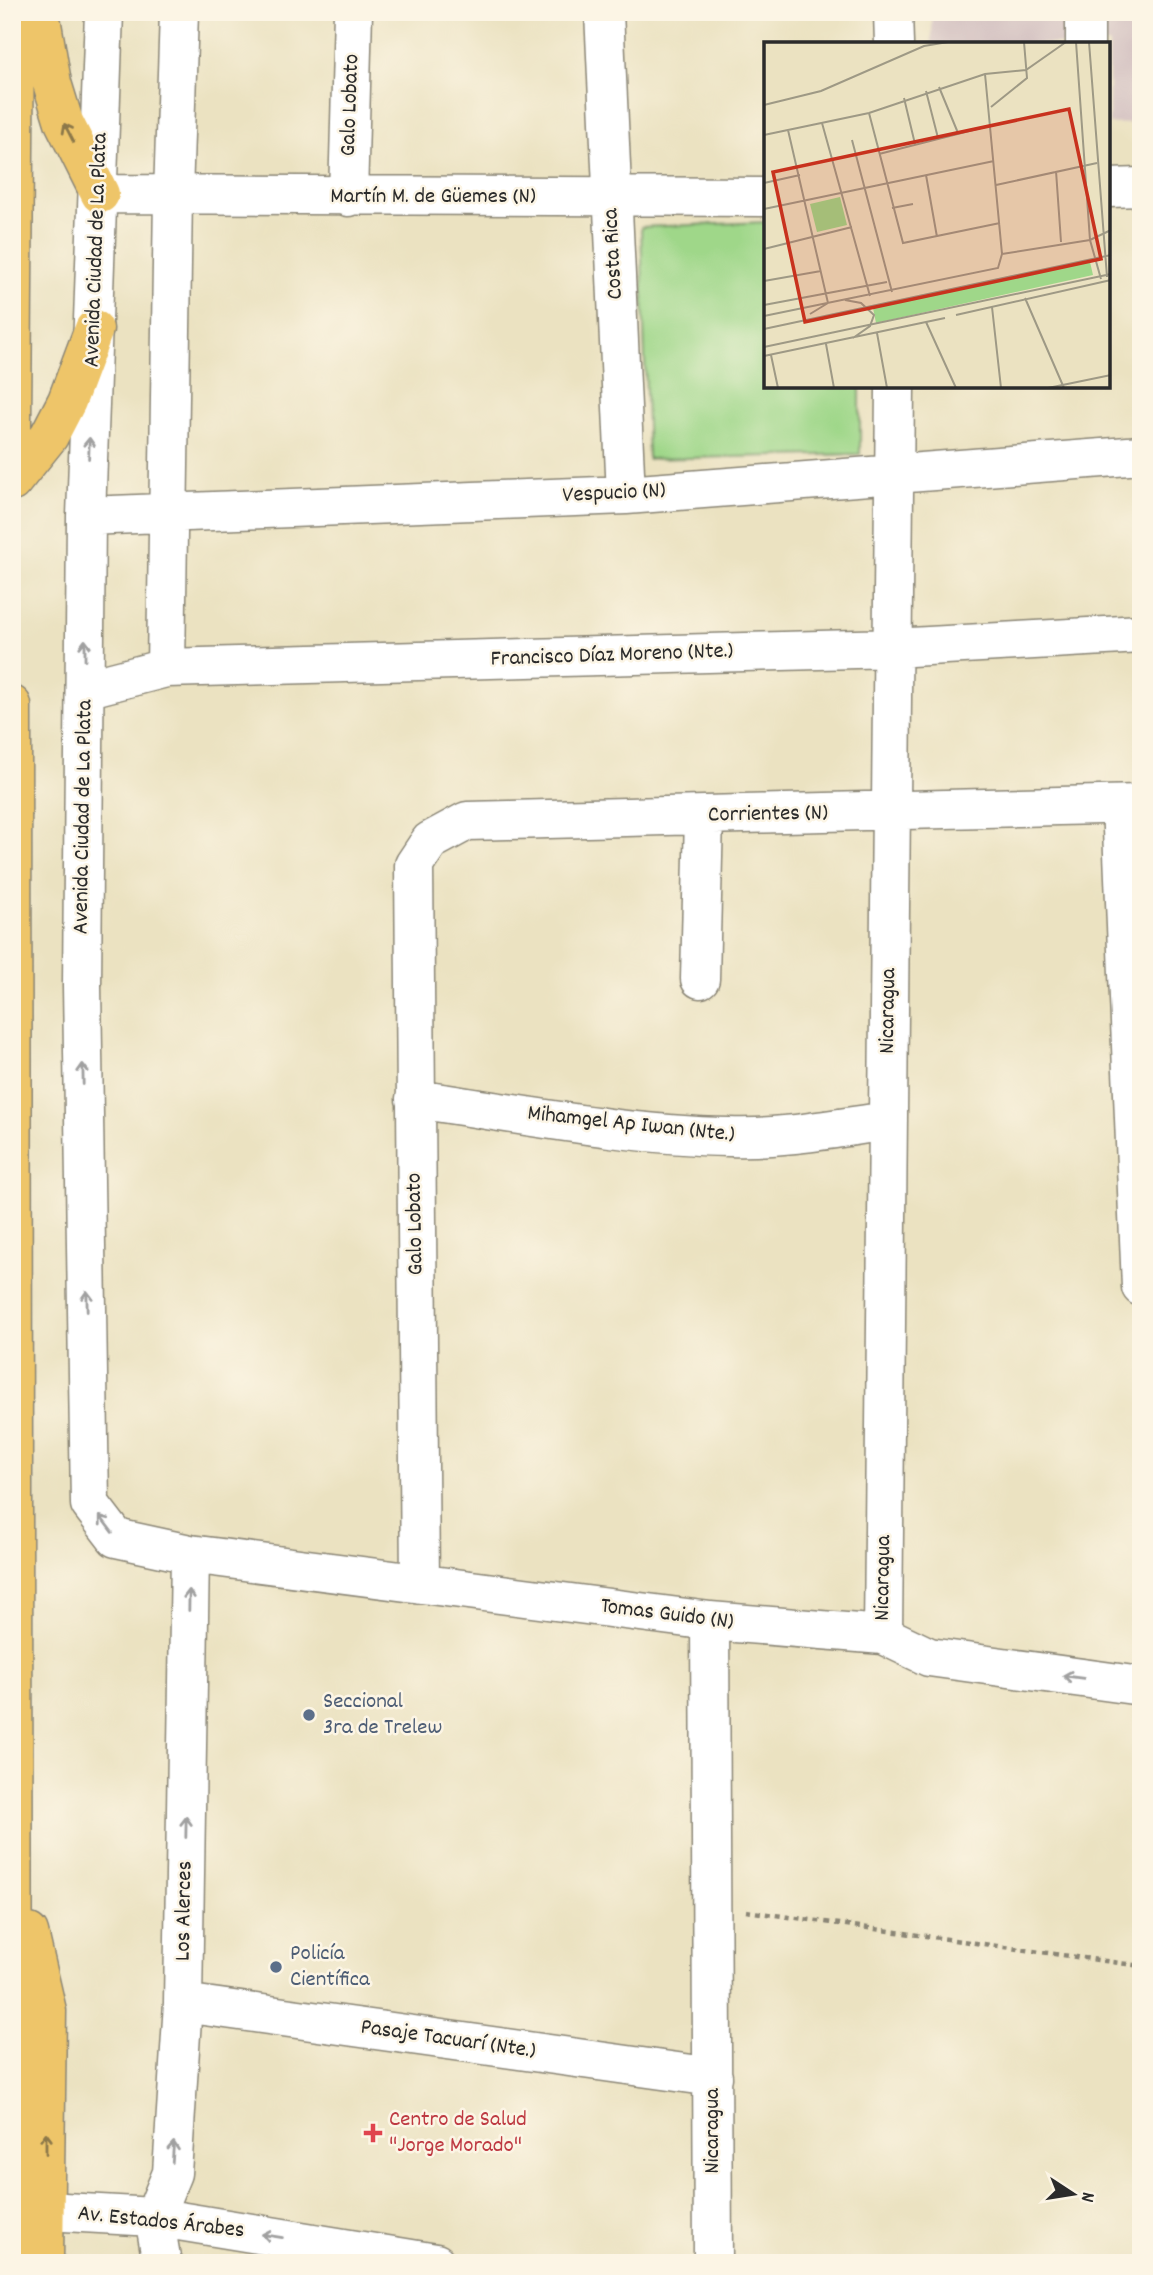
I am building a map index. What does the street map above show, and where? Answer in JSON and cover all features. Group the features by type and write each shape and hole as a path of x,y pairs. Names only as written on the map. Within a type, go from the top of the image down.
{"highway":[{"path":"12,426 15,12"},
{"path":"40,12 52,83 64,122 100,194"},
{"path":"12,482 49,436 67,401 94,329"},
{"path":"12,705 14,1870 47,2011 24,2220 14,2263"},
{"path":"24,2220 44,2263"}],"street":[{"name":"Avenida Ciudad de La Plata","path":"104,12 100,194 86,516 82,986 90,1504 116,1538 190,1554"},
{"path":"166,668 173,195 179,12"},
{"name":"Galo Lobato","path":"348,197 353,12"},
{"name":"Costa Rica","path":"604,12 626,495"},
{"path":"893,12 894,42"},
{"path":"1085,12 1085,42"},
{"path":"1111,188 1141,187"},
{"name":"Martín M. de Güemes (N)","path":"100,194 764,197"},
{"name":"Nicaragua","path":"883,1636 895,388"},
{"name":"Vespucio (N)","path":"86,516 626,495 1141,455"},
{"name":"Francisco Díaz Moreno (Nte.)","path":"85,689 166,668 893,648 1141,635"},
{"path":"1131,805 1140,1270"},
{"name":"Corrientes (N)","path":"414,865 430,841 467,821 1131,805"},
{"path":"700,979 704,816"},
{"name":"Galo Lobato","path":"414,865 420,1584"},
{"name":"Mihamgel Ap Iwan (Nte.)","path":"415,1099 614,1128 730,1137 792,1134 888,1121"},
{"name":"Tomas Guido (N)","path":"190,1554 710,1621 883,1636 929,1657 1141,1686"},
{"name":"Los Alerces","path":"154,2217 172,2173 183,2003 190,1554"},
{"name":"Nicaragua","path":"710,1621 713,2263"},
{"name":"Pasaje Tacuarí (Nte.)","path":"183,2003 713,2077"},
{"path":"154,2217 162,2263"},
{"name":"Av. Estados Árabes","path":"24,2220 154,2217 436,2263"}],"path":[{"path":"711,1906 1141,1966"}],"shaded area":[{"path":"932,12 1141,12 1141,123 1111,124 1111,42 932,42"}],"green space":[{"path":"764,222 764,388 860,388 860,454 648,459 641,227"}],"place":[{"name":"Seccional 3ra de Trelew","path":"309,1715"},
{"name":"Policía Científica","path":"276,1967"},
{"name":"Centro de Salud \"Jorge Morado\"","path":"373,2133"}]}
